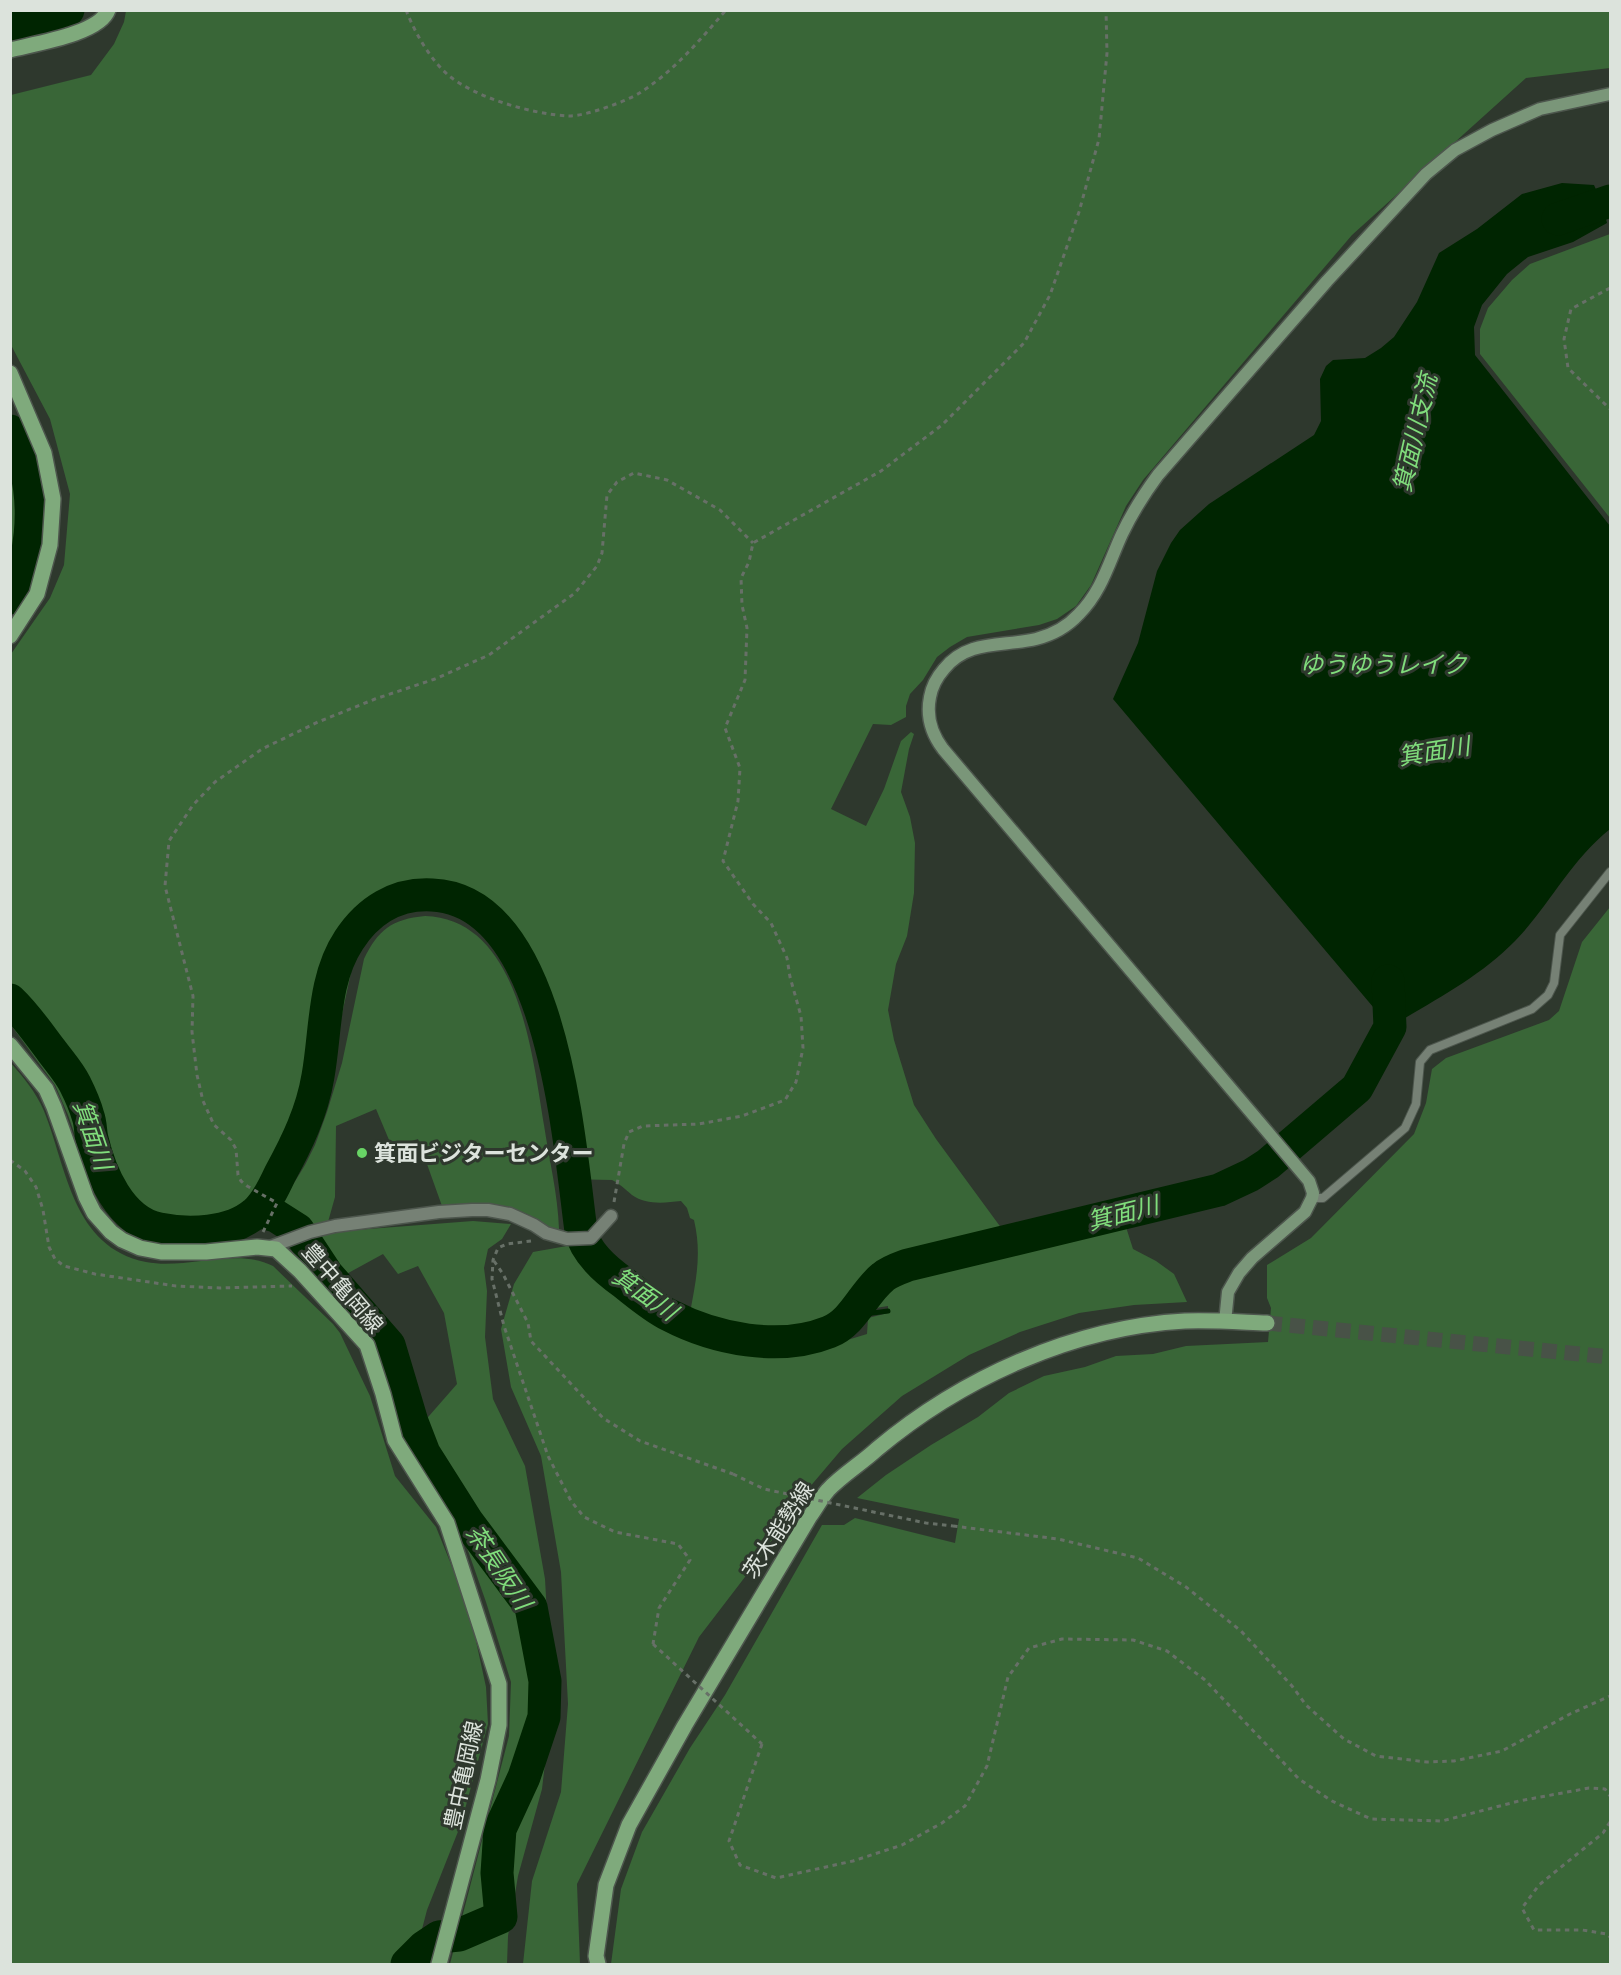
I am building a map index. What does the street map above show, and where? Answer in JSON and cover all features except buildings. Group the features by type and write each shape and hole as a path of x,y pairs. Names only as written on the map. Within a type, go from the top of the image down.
{"main road":[{"path":"10,50 87,30 106,15 108,10"},
{"path":"10,373 44,453 53,499 50,545 37,594 10,636"},
{"name":"豊中亀岡線","path":"10,1045 46,1089 82,1189 94,1214 111,1232 140,1248 161,1252 270,1247 283,1254 367,1345 395,1440 447,1523 499,1684 497,1736 485,1791 439,1965"},
{"name":"茨木能勢線","path":"597,1965 596,1956 606,1885 629,1825 685,1725 810,1516 829,1490 903,1428 956,1393 997,1371 1035,1355 1097,1335 1155,1324 1185,1321 1267,1323"}],"street":[{"path":"1220,1321 1231,1286 1239,1273 1252,1258 1305,1212 1313,1193 1309,1181 943,749 932,731 929,711 930,695 936,680 949,663 961,654 978,646 1049,635 1080,614 1100,586 1123,533 1149,488 1327,280 1426,174 1455,150 1492,130 1540,109 1611,94"},
{"path":"270,1247 310,1232 370,1221 439,1212 482,1210 510,1214 546,1233 567,1239 591,1238 611,1216"}],"lane":[{"path":"1312,1198 1323,1198 1406,1128 1416,1104 1420,1062 1430,1050 1532,1009 1543,1001 1554,983 1560,936 1611,872"}],"path":[{"path":"406,10 427,50 448,74 472,90 519,107 570,117 614,105 640,93 688,55 726,10"},
{"path":"611,1216 624,1144 629,1132 643,1126 699,1124 742,1116 785,1100 796,1082 803,1048 801,1016 787,958 771,923 753,904 723,861 738,801 740,768 725,728 745,680 747,628 742,605 741,578 749,562 753,543 881,471 942,425 1024,343 1050,295 1078,212 1099,139 1107,53 1106,10"},
{"path":"1611,288 1571,309 1564,339 1568,368 1611,409"},
{"path":"268,1220 277,1203 247,1186 239,1178 236,1149 231,1140 211,1121 196,1075 192,1032 194,996 165,886 169,841 193,805 214,782 262,749 318,722 375,699 435,679 489,655 575,593 597,566 602,553 607,495 617,482 634,473 667,480 720,510 753,543"},
{"path":"567,1239 507,1244 498,1248 493,1260 492,1279 504,1326 548,1456 571,1501 584,1517 615,1533 678,1544 690,1560 659,1608 653,1644 762,1744 729,1841 740,1865 776,1878 854,1861 902,1845 942,1823 965,1806 987,1766 1008,1677 1029,1648 1062,1639 1133,1640 1167,1651 1204,1680 1299,1779 1332,1801 1371,1819 1442,1821 1519,1801 1589,1788 1605,1789 1611,1796"},
{"path":"493,1260 503,1274 528,1323 531,1341 603,1418 640,1441 733,1474 764,1489 926,1523 1058,1539 1138,1558 1186,1587 1241,1631 1292,1686 1306,1705 1344,1739 1376,1756 1426,1762 1454,1761 1502,1751 1570,1714 1611,1696"},
{"path":"1611,1822 1603,1833 1539,1885 1522,1908 1534,1930 1582,1930 1607,1934 1611,1937"}],"shaded area":[{"path":"126,11 1610,11 1610,68 1526,78 1352,235 1143,480 1126,506 1091,585 1076,606 1057,619 1039,625 967,637 937,657 923,680 910,694 906,706 906,717 891,725 873,724 831,809 866,826 884,789 901,741 911,732 914,734 901,792 910,817 915,843 914,893 907,936 896,964 888,1010 894,1040 914,1105 1002,1229 906,1254 885,1263 860,1282 832,1315 816,1323 769,1330 730,1327 707,1321 690,1313 698,1244 694,1220 690,1218 687,1208 681,1201 662,1203 637,1198 612,1180 564,1179 537,1026 516,969 489,931 471,916 449,906 426,904 404,907 390,913 374,924 362,939 353,963 332,1061 321,1100 296,1160 264,1219 245,1231 209,1241 156,1240 119,1224 107,1211 95,1193 55,1085 11,1025 11,654 50,598 64,565 70,494 50,419 11,345 11,95 91,75 114,44 124,22"},
{"path":"1610,234 1610,518 1480,354 1480,329 1488,308 1512,280 1530,264"},
{"path":"11,465 21,514 19,551 11,569"},
{"path":"1610,907 1610,1964 611,1964 621,1889 642,1832 690,1748 725,1695 822,1525 844,1525 855,1518 955,1543 959,1519 857,1498 886,1475 978,1417 1009,1393 1044,1376 1085,1367 1116,1356 1153,1354 1186,1346 1268,1342 1271,1308 1267,1298 1267,1265 1311,1238 1414,1134 1426,1103 1432,1069 1446,1058 1549,1020 1559,1011 1582,942"},
{"path":"425,916 457,923 482,940 501,965 515,995 534,1063 555,1190 559,1229 551,1228 517,1210 485,1206 442,1206 418,1139 392,1147 376,1109 336,1126 335,1197 328,1222 292,1234 271,1221 305,1165 327,1112 342,1063 364,959 375,940 387,928 404,920"},
{"path":"10,1062 41,1104 76,1202 87,1223 102,1240 121,1254 146,1262 161,1264 244,1258 273,1266 333,1324 340,1333 370,1396 395,1476 436,1527 469,1609 486,1687 488,1724 461,1824 427,1910 416,1952 416,1964 11,1964"},
{"path":"473,1221 511,1224 502,1239 488,1249 484,1268 487,1291 485,1337 493,1399 525,1466 545,1579 552,1704 542,1789 518,1876 508,1936 507,1964 450,1964 509,1736 511,1682 453,1508 408,1440 457,1384 444,1313 418,1266 398,1274 383,1254 341,1277 386,1328 376,1341 320,1280 297,1243 329,1232"},
{"path":"1126,1227 1133,1249 1174,1274 1187,1302 1134,1305 1079,1313 1020,1332 969,1355 902,1396 842,1449 808,1489 758,1560 699,1637 577,1884 580,1964 523,1964 532,1881 561,1792 568,1704 561,1572 541,1456 511,1387 501,1329 514,1284 533,1252 578,1244 611,1285 648,1315 669,1326 715,1343 787,1352 818,1348 867,1334 868,1318 888,1313 888,1306 869,1309 887,1289 907,1278 931,1270 1057,1240 1060,1243"}],"water":[{"name":"ゆうゆうレイク","path":"1562,183 1594,185 1607,223 1573,242 1528,257 1507,274 1482,305 1474,327 1475,355 1610,526 1610,829 1583,855 1539,913 1501,954 1456,988 1390,1027 1113,699 1138,643 1157,571 1180,530 1209,504 1314,435 1321,421 1320,379 1326,366 1333,360 1365,358 1394,337 1417,302 1439,253 1477,229 1522,194"}],"waterway":[{"name":"箕面川","path":"10,25 63,15 68,10"},
{"name":"箕面川支流","path":"1558,219 1610,201"},
{"name":"箕面川","path":"10,431 25,466 31,498 28,551 18,584 10,598"},
{"name":"箕面川","path":"10,1000 32,1024 73,1080 87,1112 100,1166 114,1194 123,1206 145,1224 159,1229 183,1232 222,1229 245,1220 263,1205 298,1139 315,1089 334,971 349,940 374,912 407,897 432,895 473,907 505,937 529,980 547,1032 570,1142 581,1231 592,1254 617,1278 669,1315 706,1331 769,1342 810,1338 829,1332 852,1314 883,1277 908,1265 1219,1190 1251,1175 1268,1164 1357,1088 1390,1027 1388,981"},
{"name":"茶長阪川","path":"257,1211 276,1216 298,1230 327,1274 389,1345 412,1422 424,1453 467,1521 531,1607 545,1681 544,1717 524,1777 500,1829 497,1873 501,1917 459,1935 439,1937 424,1947 407,1964"},
{"path":"850,1316 888,1311"}],"tunnel":[{"path":"1267,1323 1610,1357"}],"place":[{"name":"箕面ビジターセンター","path":"362,1153"}]}
